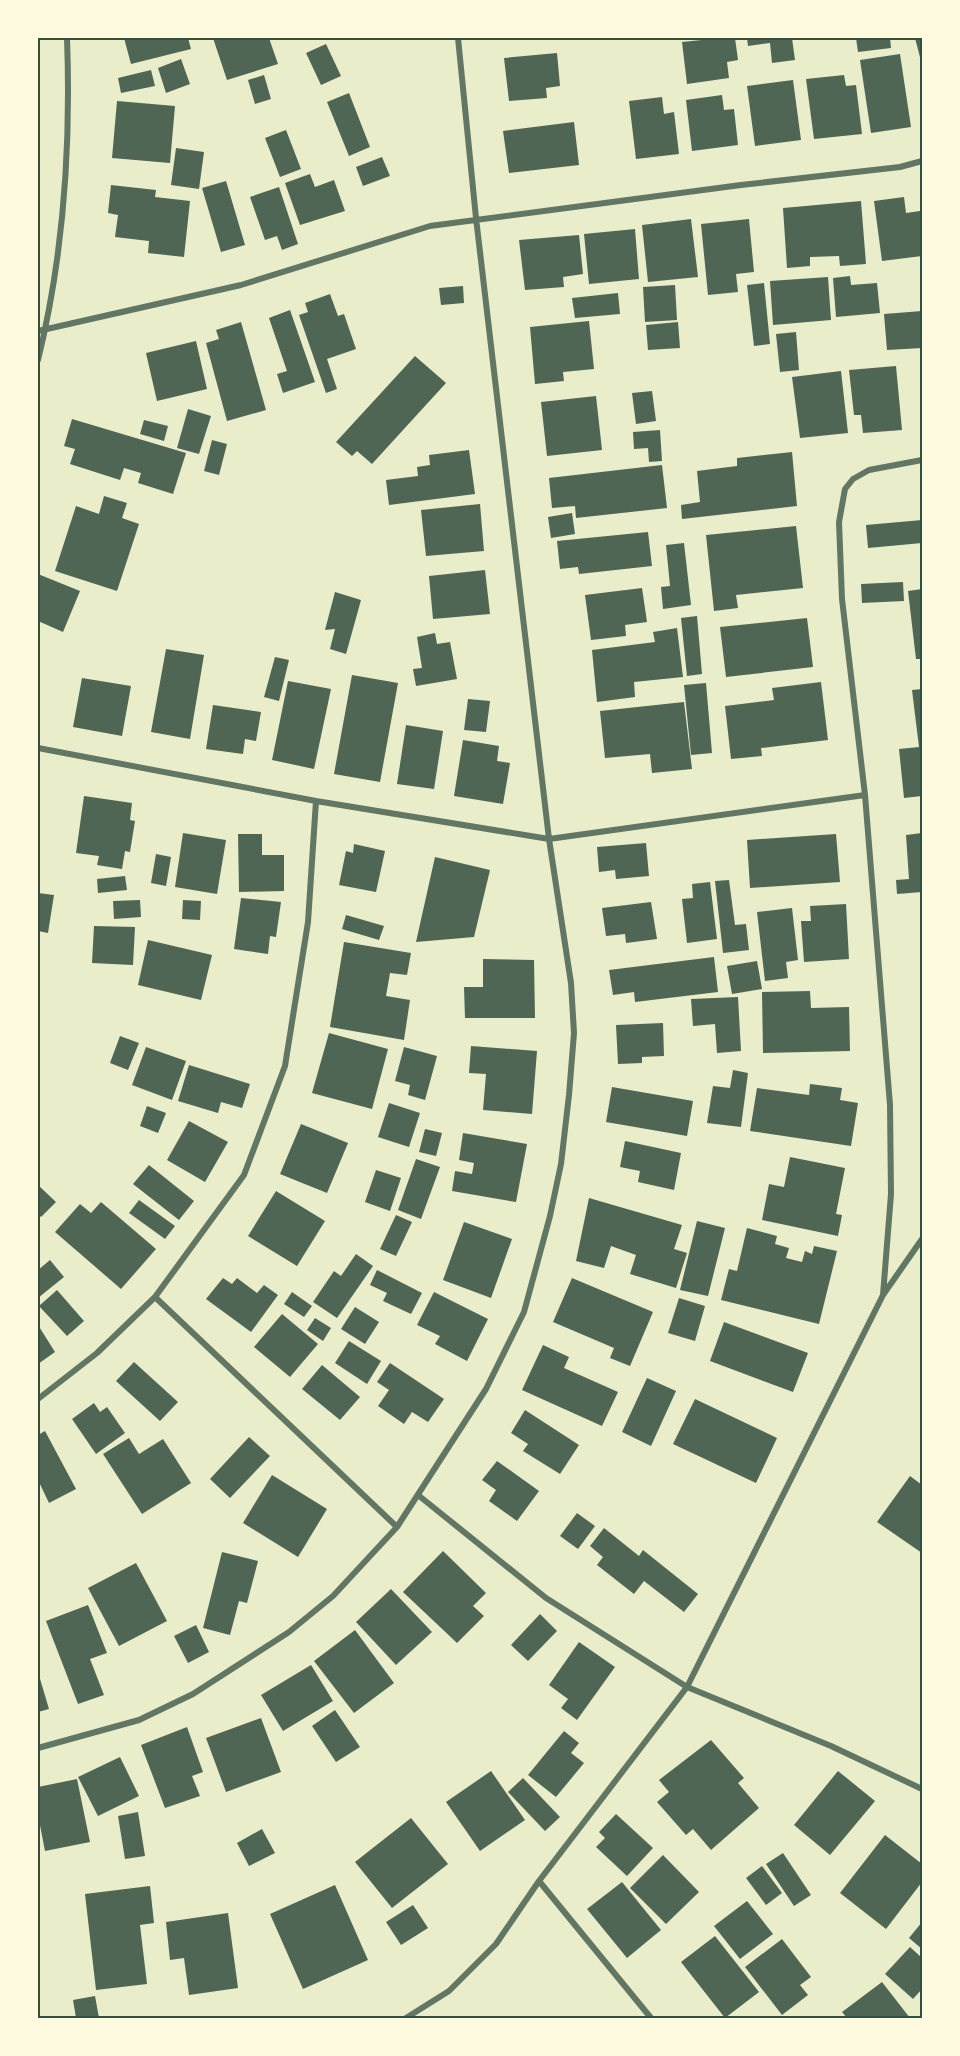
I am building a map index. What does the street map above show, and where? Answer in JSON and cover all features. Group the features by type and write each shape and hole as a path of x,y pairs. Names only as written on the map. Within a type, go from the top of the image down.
{"street":[{"path":"38,360 66,204 67,38"},
{"path":"38,1748 139,1720 193,1694 242,1665 289,1632 333,1596 397,1527 486,1389 524,1312 561,1164 574,1033 571,983 549,838 476,218 458,38"},
{"path":"38,331 241,285 430,226 476,218 900,167 922,161"},
{"path":"883,1295 891,1194 890,1105 865,795 842,599 839,532 845,489 853,479 869,470 922,460"},
{"path":"38,748 316,801 549,838 865,795"},
{"path":"38,1399 97,1353 155,1297 244,1175 285,1066 308,922 316,801"},
{"path":"406,2019 432,2003 466,1976 496,1944 539,1881 687,1687 883,1295 922,1239"},
{"path":"155,1297 397,1527"},
{"path":"418,1495 546,1598 687,1687 831,1746 922,1789"},
{"path":"539,1881 651,2019"}],"building":[{"path":"124,38 188,38 191,49 131,64"},
{"path":"213,38 269,38 278,64 227,80"},
{"path":"735,38 738,60 727,62 729,78 687,84 682,42"},
{"path":"747,38 792,38 795,60 772,63 770,43 748,46"},
{"path":"856,38 890,38 891,48 858,52"},
{"path":"915,38 922,38 922,65"},
{"path":"326,44 341,76 321,85 306,53"},
{"path":"557,53 560,86 546,88 547,98 509,101 504,58"},
{"path":"900,54 911,127 871,133 860,60"},
{"path":"181,59 190,84 166,93 158,68"},
{"path":"151,70 155,86 121,93 118,78"},
{"path":"264,75 271,99 255,104 248,80"},
{"path":"844,75 846,86 856,85 862,134 814,139 806,79"},
{"path":"793,80 801,140 755,146 747,86"},
{"path":"349,93 370,147 349,156 327,102"},
{"path":"722,95 724,110 734,109 738,145 692,151 686,100"},
{"path":"662,97 664,114 674,112 679,154 636,159 629,101"},
{"path":"117,101 175,106 170,163 112,158"},
{"path":"574,122 579,165 509,173 503,131"},
{"path":"286,130 301,169 280,177 265,138"},
{"path":"176,148 204,152 199,189 171,185"},
{"path":"382,157 390,176 363,186 356,167"},
{"path":"310,174 315,187 334,180 345,211 300,225 285,183"},
{"path":"226,181 245,245 221,252 202,188"},
{"path":"111,185 156,190 155,197 190,201 184,257 148,253 149,241 115,237 118,215 108,213"},
{"path":"279,187 298,244 282,250 277,236 265,240 250,197"},
{"path":"904,197 906,213 920,211 922,256 882,261 874,201"},
{"path":"861,201 866,264 840,266 839,256 810,257 810,266 787,268 783,208"},
{"path":"691,219 698,277 648,282 642,225"},
{"path":"749,219 754,272 736,274 738,292 708,295 701,224"},
{"path":"635,229 639,279 589,284 584,234"},
{"path":"579,235 583,274 563,277 564,287 525,290 519,240"},
{"path":"850,276 851,285 877,283 880,313 836,317 833,278"},
{"path":"828,277 831,320 773,325 770,281"},
{"path":"764,283 770,344 754,346 747,285"},
{"path":"675,285 677,320 645,322 643,287"},
{"path":"463,286 464,303 441,305 439,288"},
{"path":"618,293 620,314 575,318 572,298"},
{"path":"330,294 338,316 344,314 356,349 327,359 337,389 326,393 299,315 308,312 305,303"},
{"path":"290,310 315,382 283,393 277,374 287,371 269,318"},
{"path":"922,311 922,348 887,350 884,314"},
{"path":"589,321 594,369 563,372 564,381 535,384 530,327"},
{"path":"241,322 266,410 227,421 206,343 219,339 216,330"},
{"path":"678,322 680,348 648,350 646,325"},
{"path":"796,332 799,370 780,372 776,334"},
{"path":"196,341 207,389 157,401 146,353"},
{"path":"415,356 446,383 372,464 357,451 352,456 336,442"},
{"path":"896,366 902,430 863,433 861,415 854,415 849,370"},
{"path":"841,371 848,433 800,438 792,377"},
{"path":"652,391 656,421 636,424 632,393"},
{"path":"596,396 602,450 547,456 541,402"},
{"path":"188,409 211,416 199,454 177,448"},
{"path":"72,419 186,453 173,494 138,483 141,473 124,468 120,480 70,464 75,449 64,446"},
{"path":"144,420 168,426 164,441 140,434"},
{"path":"660,430 662,461 649,462 648,448 634,449 633,432"},
{"path":"212,440 227,444 219,475 204,471"},
{"path":"469,450 475,494 389,505 386,480 418,476 417,467 430,465 429,455"},
{"path":"792,452 797,506 682,519 681,505 700,502 697,471 737,466 737,458"},
{"path":"662,465 667,508 576,518 575,506 552,508 549,478"},
{"path":"104,496 127,503 122,518 139,524 117,591 55,571 76,506 99,514"},
{"path":"480,504 484,551 426,556 421,510"},
{"path":"572,513 575,534 551,538 548,517"},
{"path":"922,520 922,543 868,548 866,525"},
{"path":"796,526 803,588 736,595 738,608 714,611 706,535"},
{"path":"648,532 652,566 579,574 578,567 560,569 557,541"},
{"path":"684,543 691,605 663,609 661,587 670,586 666,545"},
{"path":"485,570 490,614 433,619 429,576"},
{"path":"38,574 80,591 63,632 38,621"},
{"path":"903,582 904,601 862,603 861,584"},
{"path":"642,588 647,622 625,625 626,636 591,640 585,595"},
{"path":"922,589 922,659 916,659 908,591"},
{"path":"335,592 361,600 346,654 330,649 335,629 325,630"},
{"path":"697,616 702,674 687,676 681,618"},
{"path":"807,618 813,667 726,677 720,627"},
{"path":"677,628 683,677 634,682 635,697 597,702 592,650 655,642 653,632"},
{"path":"435,633 437,644 450,642 457,679 416,686 413,669 422,668 417,637"},
{"path":"166,649 204,655 190,739 151,732"},
{"path":"275,657 289,660 279,701 264,697"},
{"path":"352,675 398,683 380,782 334,774"},
{"path":"82,678 131,686 122,736 73,727"},
{"path":"288,681 331,689 314,769 272,760"},
{"path":"821,682 828,740 761,748 762,756 731,759 725,706 774,700 772,688"},
{"path":"706,683 712,753 691,755 684,685"},
{"path":"922,689 922,796 904,798 899,749 919,747 912,690"},
{"path":"468,699 490,701 486,732 464,730"},
{"path":"684,702 692,769 652,773 650,754 605,758 600,711"},
{"path":"213,705 261,712 256,741 245,739 243,754 206,749"},
{"path":"406,725 443,731 434,789 397,784"},
{"path":"463,740 499,746 497,761 510,763 503,804 454,796"},
{"path":"84,796 132,803 130,820 135,821 130,852 125,851 122,869 97,865 99,856 76,853"},
{"path":"183,833 226,840 217,894 175,887"},
{"path":"922,833 922,892 897,894 896,880 909,879 906,835"},
{"path":"238,834 262,834 262,855 284,855 284,891 239,892"},
{"path":"836,834 840,882 750,888 747,840"},
{"path":"646,843 649,876 616,879 615,870 599,872 597,847"},
{"path":"354,844 385,851 376,892 339,885 346,851 353,853"},
{"path":"156,854 171,857 166,886 151,883"},
{"path":"435,857 490,870 474,937 416,942"},
{"path":"125,876 127,890 98,893 97,879"},
{"path":"729,880 735,925 746,924 749,950 723,953 715,881"},
{"path":"710,882 717,939 687,943 682,899 693,898 692,884"},
{"path":"38,893 54,895 48,933 38,931"},
{"path":"241,898 281,902 276,937 270,936 268,954 234,949"},
{"path":"140,900 141,917 114,919 113,901"},
{"path":"183,900 201,901 200,920 182,919"},
{"path":"651,902 657,939 626,943 625,934 606,936 602,908"},
{"path":"846,904 849,959 804,962 801,921 811,921 810,906"},
{"path":"792,908 798,960 786,962 788,978 765,981 757,912"},
{"path":"346,915 384,926 379,940 342,929"},
{"path":"94,926 135,927 133,965 92,963"},
{"path":"148,940 212,955 201,1000 138,985"},
{"path":"344,942 411,953 407,975 390,973 386,996 410,1000 404,1040 330,1027"},
{"path":"714,957 718,992 635,1002 634,992 613,995 609,970"},
{"path":"483,959 534,960 535,1018 465,1018 464,987 483,987"},
{"path":"757,961 762,989 732,994 727,966"},
{"path":"810,991 811,1008 849,1007 850,1051 763,1053 762,992"},
{"path":"738,997 741,1051 717,1053 715,1024 693,1026 691,999"},
{"path":"663,1023 664,1056 642,1057 642,1063 618,1064 616,1025"},
{"path":"329,1033 388,1049 372,1109 312,1093"},
{"path":"120,1036 139,1043 128,1070 110,1063"},
{"path":"471,1046 537,1051 532,1114 483,1110 486,1074 469,1073"},
{"path":"146,1047 186,1061 172,1100 132,1085"},
{"path":"404,1047 437,1056 425,1100 408,1095 410,1085 395,1081"},
{"path":"189,1065 250,1084 242,1108 221,1102 218,1113 178,1101"},
{"path":"733,1070 748,1073 741,1127 707,1123 713,1086 730,1088"},
{"path":"810,1084 842,1088 840,1100 858,1103 851,1146 750,1131 757,1088 809,1095"},
{"path":"612,1087 693,1101 687,1136 606,1122"},
{"path":"389,1103 420,1113 409,1147 378,1137"},
{"path":"147,1106 166,1113 158,1133 140,1126"},
{"path":"189,1121 228,1142 205,1182 167,1160"},
{"path":"301,1124 348,1143 327,1193 280,1174"},
{"path":"425,1129 442,1133 436,1156 419,1152"},
{"path":"463,1133 527,1144 516,1202 452,1191 455,1171 472,1174 474,1163 459,1160"},
{"path":"625,1141 681,1153 674,1190 638,1182 640,1171 620,1167"},
{"path":"790,1157 845,1168 836,1214 842,1215 838,1236 762,1220 769,1184 784,1187"},
{"path":"416,1159 440,1167 421,1219 398,1210"},
{"path":"149,1165 194,1201 179,1220 133,1184"},
{"path":"376,1170 401,1178 390,1211 365,1202"},
{"path":"38,1185 56,1202 41,1217 38,1214"},
{"path":"276,1191 325,1221 297,1266 248,1236"},
{"path":"589,1198 682,1225 674,1249 687,1253 676,1288 630,1274 636,1255 611,1246 604,1268 576,1261"},
{"path":"139,1200 175,1226 165,1239 129,1213"},
{"path":"101,1202 156,1249 121,1289 55,1232 80,1204 91,1213"},
{"path":"396,1215 412,1222 396,1256 380,1249"},
{"path":"697,1221 725,1228 708,1296 680,1290"},
{"path":"464,1222 512,1239 491,1298 443,1280"},
{"path":"747,1228 777,1236 775,1244 789,1248 786,1258 802,1262 805,1251 812,1254 814,1246 837,1251 819,1324 721,1300 729,1269 737,1271"},
{"path":"356,1254 373,1266 337,1318 313,1302 334,1271 341,1276"},
{"path":"50,1260 64,1277 38,1298 38,1270"},
{"path":"377,1270 422,1293 411,1314 383,1301 387,1293 370,1285"},
{"path":"223,1278 232,1284 237,1278 257,1293 264,1285 278,1295 251,1332 206,1299"},
{"path":"572,1278 653,1312 630,1366 610,1358 614,1348 553,1322"},
{"path":"57,1290 84,1321 67,1336 39,1306"},
{"path":"292,1292 312,1306 304,1317 284,1304"},
{"path":"434,1292 488,1319 467,1361 435,1344 440,1336 417,1325"},
{"path":"679,1298 705,1306 695,1341 668,1333"},
{"path":"355,1307 379,1322 365,1344 341,1329"},
{"path":"282,1314 318,1344 290,1377 254,1347"},
{"path":"315,1318 331,1328 323,1341 307,1330"},
{"path":"724,1322 808,1353 793,1392 710,1361"},
{"path":"38,1325 55,1352 38,1364"},
{"path":"349,1341 381,1361 367,1384 335,1363"},
{"path":"543,1345 569,1357 564,1368 618,1392 602,1426 522,1390"},
{"path":"134,1362 178,1402 160,1421 116,1381"},
{"path":"390,1363 444,1399 428,1422 412,1412 404,1424 378,1406 389,1390 377,1382"},
{"path":"322,1365 360,1397 340,1420 302,1389"},
{"path":"647,1378 676,1391 651,1446 622,1432"},
{"path":"695,1399 777,1438 756,1483 673,1444"},
{"path":"94,1403 100,1412 107,1407 125,1433 96,1454 72,1419"},
{"path":"525,1410 579,1445 560,1474 523,1451 528,1444 511,1433"},
{"path":"45,1431 76,1489 49,1503 38,1480 38,1435"},
{"path":"249,1437 270,1456 230,1498 210,1479"},
{"path":"129,1438 139,1454 163,1439 191,1483 142,1514 103,1454"},
{"path":"497,1461 539,1491 517,1521 489,1501 496,1490 482,1480"},
{"path":"272,1475 327,1509 298,1557 243,1523"},
{"path":"910,1476 922,1485 922,1553 877,1522"},
{"path":"577,1513 595,1526 578,1549 560,1536"},
{"path":"604,1528 639,1556 643,1550 698,1594 684,1612 644,1581 634,1594 597,1565 603,1557 590,1546"},
{"path":"443,1551 486,1593 473,1606 484,1616 457,1643 403,1592"},
{"path":"222,1552 258,1561 247,1603 239,1601 230,1635 203,1628"},
{"path":"136,1563 167,1621 119,1646 88,1588"},
{"path":"391,1589 432,1632 396,1665 356,1622"},
{"path":"88,1605 107,1653 90,1659 104,1695 78,1704 46,1621"},
{"path":"540,1614 557,1631 528,1661 511,1645"},
{"path":"196,1625 209,1652 188,1663 174,1636"},
{"path":"355,1630 394,1683 354,1713 314,1661"},
{"path":"579,1642 615,1667 577,1720 561,1708 568,1699 549,1685"},
{"path":"311,1665 333,1701 283,1731 261,1695"},
{"path":"38,1672 49,1709 38,1712"},
{"path":"335,1710 360,1747 336,1762 312,1726"},
{"path":"261,1718 281,1772 226,1792 206,1738"},
{"path":"187,1727 203,1772 192,1776 200,1796 165,1808 141,1745"},
{"path":"564,1731 579,1743 571,1753 584,1763 556,1797 528,1775"},
{"path":"711,1740 744,1778 738,1783 759,1808 711,1850 693,1829 686,1835 657,1802 669,1792 659,1780"},
{"path":"120,1757 139,1796 98,1816 78,1777"},
{"path":"491,1771 525,1820 480,1851 446,1802"},
{"path":"838,1771 875,1801 830,1855 794,1825"},
{"path":"523,1778 560,1817 545,1831 508,1792"},
{"path":"77,1779 90,1842 45,1851 38,1815 38,1787"},
{"path":"138,1812 145,1856 125,1859 118,1816"},
{"path":"616,1814 653,1848 627,1876 596,1847 605,1838 599,1832"},
{"path":"411,1818 448,1864 392,1908 355,1862"},
{"path":"262,1829 275,1853 249,1866 237,1843"},
{"path":"885,1835 922,1864 922,1882 886,1929 840,1893"},
{"path":"783,1853 811,1895 794,1906 766,1864"},
{"path":"663,1855 699,1892 666,1924 630,1888"},
{"path":"762,1866 782,1893 766,1905 746,1878"},
{"path":"622,1882 661,1930 627,1958 587,1909"},
{"path":"335,1885 368,1960 303,1989 270,1914"},
{"path":"150,1886 154,1923 140,1925 147,1984 96,1990 85,1894"},
{"path":"747,1901 773,1934 740,1959 714,1926"},
{"path":"413,1905 428,1928 401,1945 386,1922"},
{"path":"228,1913 238,1988 189,1995 184,1958 170,1960 166,1922"},
{"path":"922,1922 922,1949 909,1938"},
{"path":"715,1936 759,1992 725,2018 681,1962"},
{"path":"782,1939 811,1977 800,1985 808,1995 782,2015 745,1967"},
{"path":"910,1947 922,1958 922,1989 913,1999 885,1974"},
{"path":"882,1982 910,2018 847,2018 842,2012"},
{"path":"95,1996 99,2018 76,2018 73,2000"}]}
